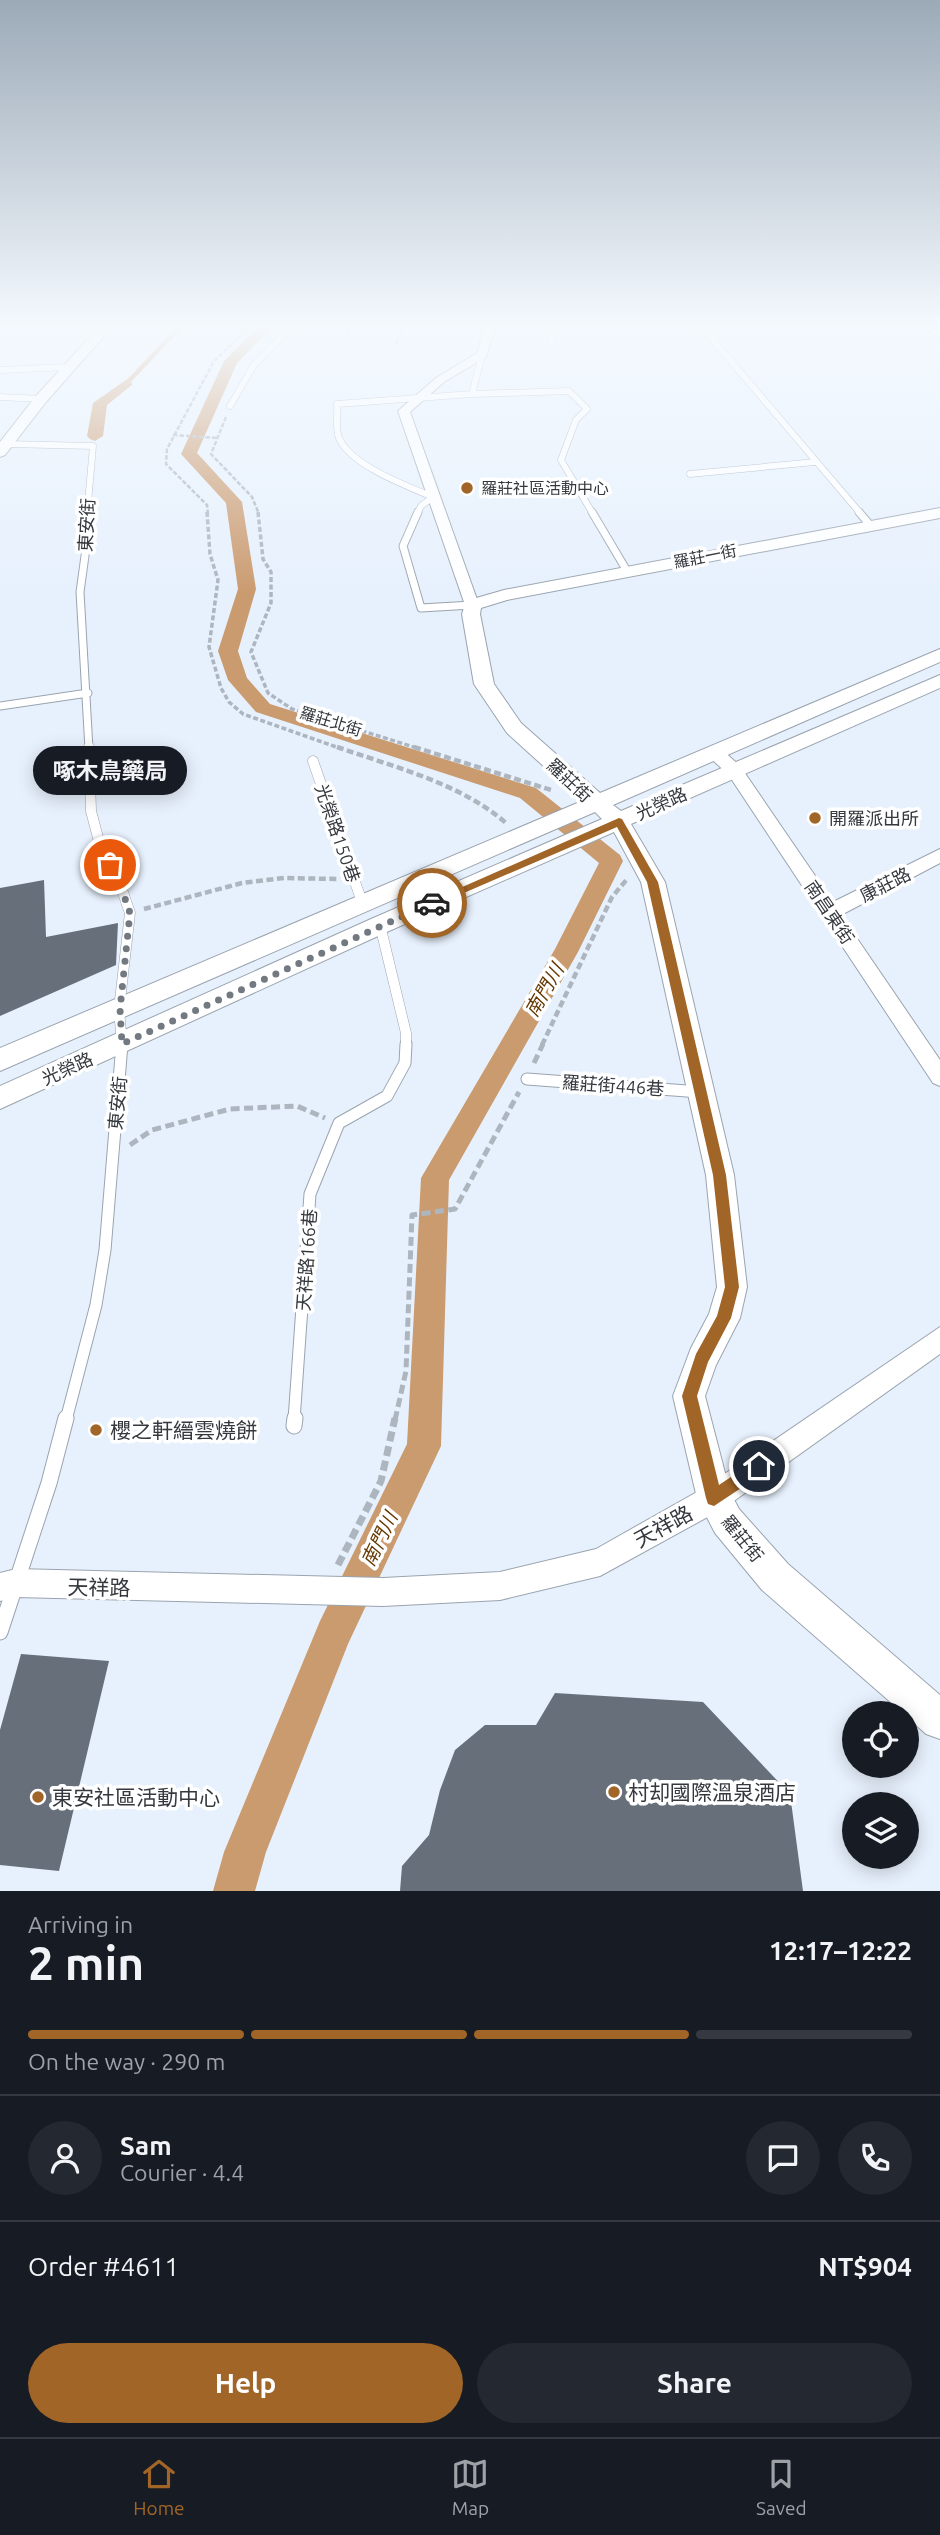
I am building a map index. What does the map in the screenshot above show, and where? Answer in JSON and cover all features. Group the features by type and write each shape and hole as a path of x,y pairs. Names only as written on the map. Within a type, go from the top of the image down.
{"street":[{"path":"4,448 29,415"},
{"name":"羅莊街","path":"405,415 472,605 474,641 484,684 514,728 608,813 653,882 720,1175 732,1287 724,1318 702,1359 690,1396 714,1498 727,1521 775,1577 940,1720"},
{"name":"羅莊一街","path":"472,605 627,571 940,513"},
{"name":"光榮路","path":"0,1098 380,925 608,813 714,752 940,655"},
{"name":"光榮路","path":"0,1060 522,837 608,813 734,770 940,681"},
{"name":"南昌東街","path":"714,752 734,770 940,1077"},
{"name":"康莊路","path":"831,912 940,855"},
{"name":"天祥路","path":"8,1585 383,1592 500,1586 600,1562 714,1498 940,1339"}],"lane":[{"path":"338,415 339,437 346,450 404,486 433,497"},
{"path":"581,415 576,420 561,460 627,571"},
{"path":"776,415 870,525"},
{"name":"東安街","path":"0,1632 8,1585 49,1483 96,1305 105,1250 122,1044 120,1009 130,913 119,881 101,849 91,811 88,692 80,592 88,534 93,446 4,448"},
{"path":"690,474 815,462"},
{"path":"433,497 421,506 403,546 421,608 472,605"},
{"path":"0,706 88,692"},
{"name":"光榮路150巷","path":"313,761 363,905"},
{"path":"339,1123 387,1096 405,1063 406,1032 380,925"},
{"name":"羅莊街446巷","path":"527,1079 700,1092"},
{"name":"天祥路166巷","path":"294,1426 310,1194 339,1123"}],"path":[{"path":"186,415 167,449 166,464 207,505 210,554 218,580 209,647 212,666 229,702 243,714 427,779 484,804 522,837"},
{"path":"175,436 218,438 227,415"},
{"name":"羅莊北街","path":"218,438 211,454 252,496 257,509 263,559 271,572 271,603 251,652 268,693 292,709 557,792"},
{"path":"325,1591 381,1481 406,1371 412,1215 455,1209 527,1079 612,897 642,862"},
{"path":"130,913 242,883 284,878 354,879"},
{"path":"113,1156 152,1130 230,1109 297,1106 339,1123"}],"building":[{"path":"44,880 46,937 118,923 116,965 0,1016 0,888"},
{"name":"東安社區活動中心","path":"21,1654 109,1661 59,1871 0,1865 0,1730"},
{"name":"村却國際溫泉酒店","path":"555,1693 703,1702 790,1794 803,1891 400,1891 402,1866 429,1835 440,1790 455,1750 485,1725 536,1725"}],"waterway":[{"path":"95,436 98,415"},
{"name":"南門川","path":"207,415 189,454 234,502 247,589 228,651 238,680 263,708 528,793 612,861 566,952 435,1178 424,1446 333,1634 245,1852 234,1891"}],"way so far":[{"path":"110,865 119,881 130,913 120,1009 122,1044 432,903"}],"place":[{"name":"羅莊社區活動中心","path":"467,488"},
{"name":"開羅派出所","path":"815,818"},
{"name":"啄木鳥藥局","path":"110,865"},
{"name":"櫻之軒縉雲燒餅","path":"96,1430"},
{"name":"村却國際溫泉酒店","path":"614,1792"},
{"name":"東安社區活動中心","path":"38,1797"}],"route":[{"path":"432,903 619,822 636,851 653,882 720,1175 732,1287 724,1318 702,1359 690,1396 714,1498 759,1466"}]}
